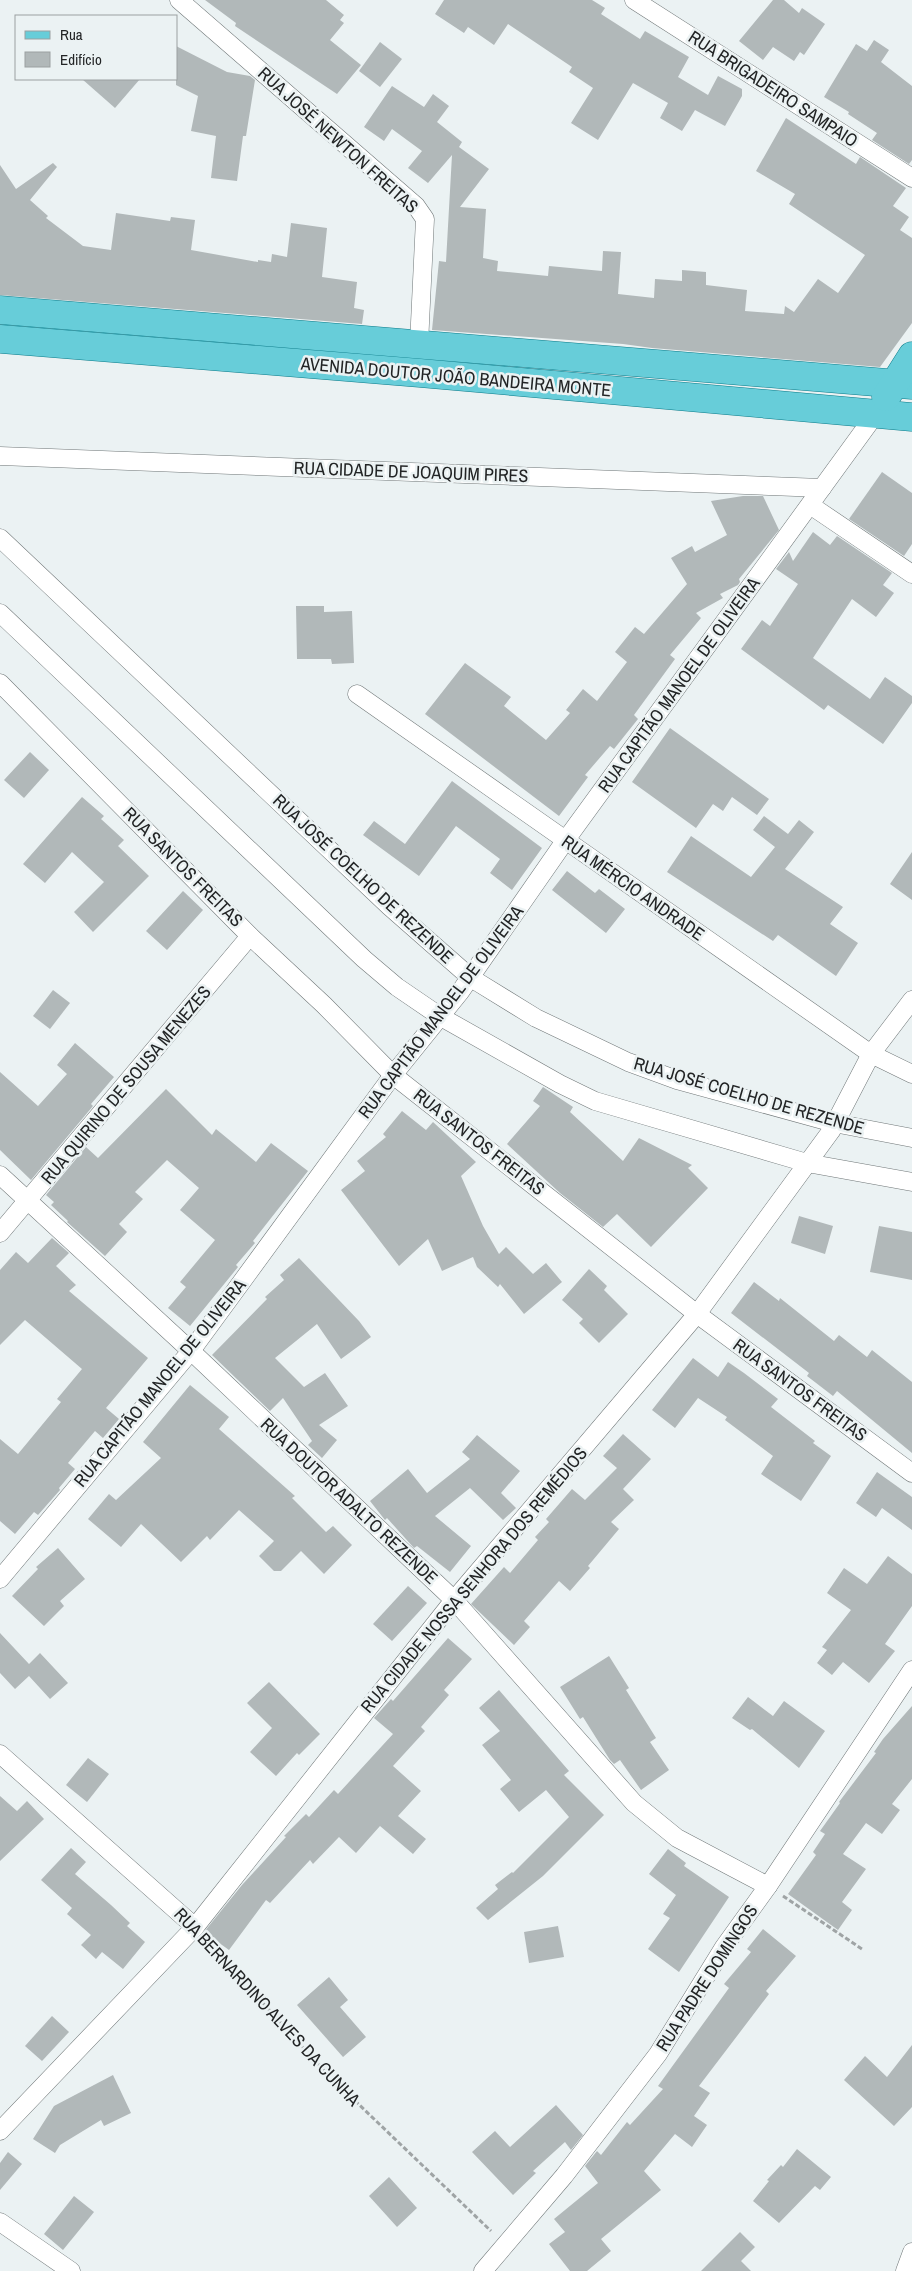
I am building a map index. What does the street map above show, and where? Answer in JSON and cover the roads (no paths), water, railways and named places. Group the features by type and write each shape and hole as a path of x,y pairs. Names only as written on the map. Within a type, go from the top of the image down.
{"main road":[{"name":"AVENIDA DOUTOR JOÃO BANDEIRA MONTE","path":"0,310 903,384"},
{"name":"AVENIDA DOUTOR JOÃO BANDEIRA MONTE","path":"0,339 410,372 912,417"},
{"name":"RUA CAPITÃO MANOEL DE OLIVEIRA","path":"875,415 903,384 912,356"}],"street":[{"name":"RUA JOSÉ NEWTON FREITAS","path":"179,0 416,206 425,219 420,344"},
{"name":"RUA BRIGADEIRO SAMPAIO","path":"634,0 912,178"},
{"name":"RUA CAPITÃO MANOEL DE OLIVEIRA","path":"0,1579 191,1350 393,1075 471,978 565,841 875,415"},
{"name":"RUA CIDADE DE JOAQUIM PIRES","path":"0,456 822,488"},
{"path":"810,505 912,574"},
{"name":"RUA JOSÉ COELHO DE REZENDE","path":"0,538 389,906 471,978 536,1018 628,1062 677,1080 834,1123 912,1138"},
{"path":"0,613 364,959 397,987 441,1017 560,1084 596,1101 808,1163 912,1182"},
{"name":"RUA SANTOS FREITAS","path":"0,683 250,936 324,1005 393,1075 697,1314 912,1472"},
{"name":"RUA MÉRCIO ANDRADE","path":"358,694 871,1054 912,1074"},
{"name":"RUA QUIRINO DE SOUSA MENEZES","path":"0,1233 250,936"},
{"name":"RUA CIDADE NOSSA SENHORA DOS REMÉDIOS","path":"0,2131 195,1927 454,1600 697,1314 808,1163 834,1123 871,1054 912,1000"},
{"name":"RUA DOUTOR ADALTO REZENDE","path":"0,1175 27,1202 191,1350 454,1600 634,1803 677,1838 768,1886"},
{"name":"RUA PADRE DOMINGOS","path":"483,2271 564,2176 658,2054 724,1946 768,1886 912,1670"},
{"name":"RUA BERNARDINO ALVES DA CUNHA","path":"0,1754 195,1927"},
{"path":"0,2222 71,2271"},
{"path":"905,2271 912,2252"}]}
